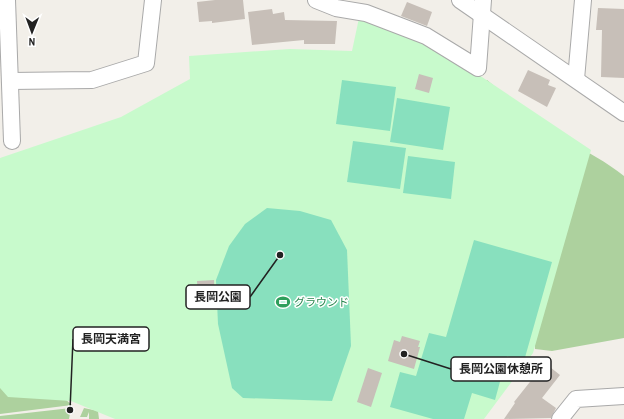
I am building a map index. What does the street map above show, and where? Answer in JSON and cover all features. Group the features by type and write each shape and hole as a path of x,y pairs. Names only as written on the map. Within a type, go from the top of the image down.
{"street":[{"path":"7,0 12,141"},
{"path":"10,81 92,80 146,63 153,0"},
{"path":"316,0 336,8 366,13 426,36 478,68 482,7"},
{"path":"460,0 482,7 576,79 624,113"},
{"path":"576,79 583,0"},
{"path":"560,419 576,399 624,396"}],"green space":[{"path":"359,18 420,40 458,61 591,150 533,353 484,419 115,419 71,401 8,397 0,388 0,158 121,117 190,79 189,56 290,49 352,51"},
{"path":"342,80 396,87 390,131 336,124"},
{"path":"487,80 506,96 568,140 611,166 624,176 624,338 552,351 535,349 535,339 481,84"},
{"path":"397,98 450,107 443,150 390,142"},
{"path":"353,141 406,148 400,189 347,182"},
{"path":"408,156 455,162 451,199 403,193"},
{"name":"グラウンド","path":"267,208 300,211 331,220 347,250 351,346 332,401 243,398 232,388 218,324 216,280 229,246 245,224"},
{"path":"474,240 552,262 524,361 507,356 495,400 472,393 464,419 433,419 390,407 400,372 416,376 429,333 446,337"},
{"path":"0,349 37,375 72,405 0,414"},
{"path":"71,408 69,419 0,419 0,416"},
{"path":"84,408 98,411 99,419 89,419 89,412 87,417 80,417"}],"building":[{"path":"215,0 243,0 245,19 212,23 212,21 199,22 197,2"},
{"path":"407,2 432,12 427,26 401,16"},
{"path":"598,8 624,9 624,78 601,77 602,30 596,30"},
{"path":"272,9 273,14 284,12 285,20 337,21 335,44 304,44 304,40 252,45 248,12"},
{"path":"528,70 550,80 548,85 556,88 547,107 518,91"},
{"path":"419,74 433,78 429,93 415,89"},
{"path":"214,280 215,306 199,307 197,281"},
{"path":"402,336 420,341 418,347 420,347 414,369 388,361 394,340 400,342"},
{"path":"545,363 560,375 542,398 556,408 551,418 504,419 515,403 514,402"},
{"path":"368,368 382,373 371,407 357,402"}],"place":[{"name":"長岡公園","path":"280,255"},
{"name":"グラウンド","path":"283,302"},
{"name":"長岡公園休憩所","path":"404,354"},
{"name":"長岡天満宮","path":"70,410"}]}
